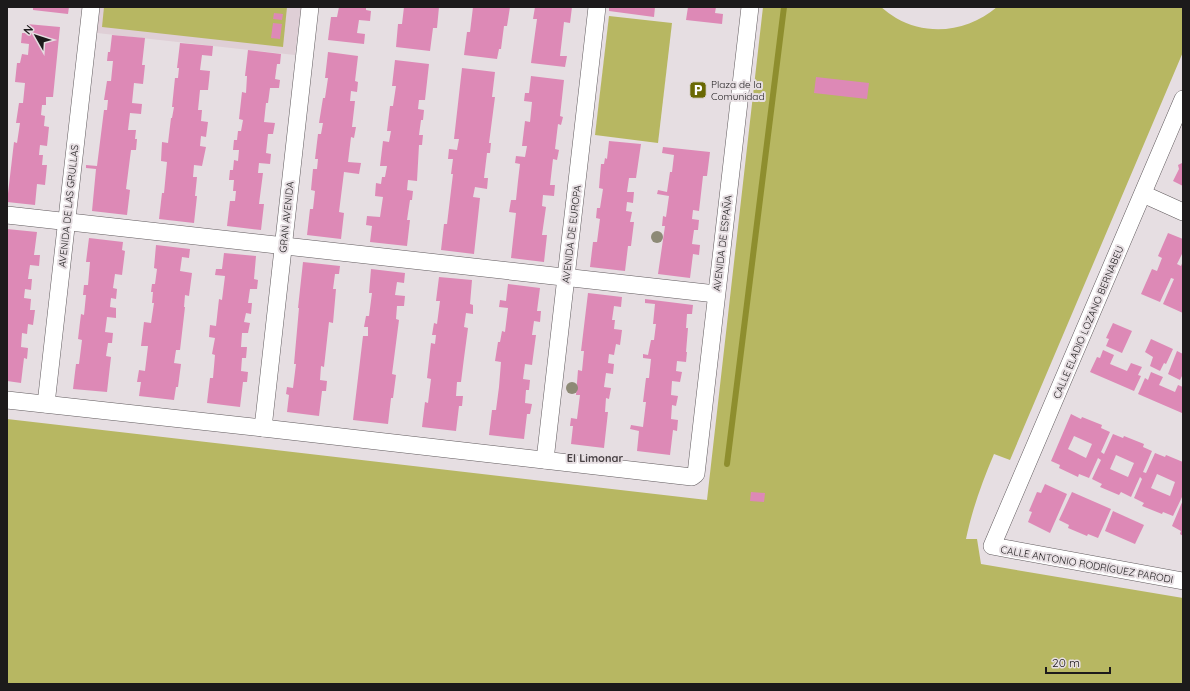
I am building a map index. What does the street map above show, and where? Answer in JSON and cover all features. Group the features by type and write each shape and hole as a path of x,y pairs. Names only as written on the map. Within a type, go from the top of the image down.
{"street":[{"name":"AVENIDA DE LAS GRULLAS","path":"46,404 91,7"},
{"name":"GRAN AVENIDA","path":"263,428 310,7"},
{"name":"AVENIDA DE EUROPA","path":"545,460 597,7"},
{"name":"AVENIDA DE ESPAÑA","path":"545,460 692,477 696,474 750,7"},
{"name":"CALLE ELADIO LOZANO BERNABEU","path":"992,546 1183,99"},
{"path":"1143,194 1183,212"},
{"path":"7,215 716,294"},
{"path":"7,400 545,460"},
{"name":"CALLE ANTONIO RODRÍGUEZ PARODI","path":"992,546 1183,581"}],"shaded area":[{"path":"100,7 301,7 295,55 97,33"},
{"path":"104,7 287,7 283,47 102,27"},
{"path":"763,7 881,7 896,18 909,24 922,28 948,29 974,22 997,7 1183,7 1183,52 1010,460 994,454 985,475 971,517 966,539 977,539 981,564 1183,598 1183,684 7,684 7,419 707,500"},
{"path":"609,16 672,23 658,143 595,135"}],"building":[{"path":"33,7 69,7 68,14 33,10"},
{"path":"339,7 366,7 366,10 371,11 370,21 359,20 357,33 365,34 364,44 328,40 331,17 337,17"},
{"path":"404,7 439,7 437,28 433,28 430,51 396,47 398,24 402,24"},
{"path":"473,7 510,7 507,26 504,26 501,49 499,49 497,59 464,55 467,32 470,32"},
{"path":"535,7 572,7 570,23 564,22 560,56 567,56 565,67 531,63 537,19 533,19"},
{"path":"609,7 655,7 654,17 609,11"},
{"path":"688,7 716,7 715,13 723,14 722,24 686,20"},
{"path":"274,13 283,14 282,20 273,19"},
{"path":"273,23 282,24 280,39 271,38"},
{"path":"27,24 60,27 53,97 46,97 46,105 42,105 41,115 45,116 44,126 49,127 47,146 40,145 39,155 43,155 42,165 47,165 45,185 37,184 35,205 7,202 14,142 17,143 20,123 16,123 19,103 23,103 25,83 15,82 17,63 20,63 22,54 28,55 29,44 21,43 22,33 26,33"},
{"path":"112,35 145,38 142,65 145,65 143,84 134,83 132,103 142,104 141,114 130,113 128,130 136,130 135,139 137,139 136,150 131,150 126,189 130,190 127,215 92,211 96,169 86,168 86,165 97,166 104,110 107,110 108,100 104,100 107,81 111,81 113,61 107,61 108,52 110,52"},
{"path":"180,43 213,46 212,56 202,55 200,70 210,71 208,90 200,90 198,110 202,110 201,121 208,122 206,137 201,136 200,146 206,147 202,166 194,165 193,177 197,177 195,196 197,196 194,223 159,219 162,193 164,193 167,162 161,161 162,142 168,143 174,107 172,107 175,78 178,78 179,68 177,68"},
{"path":"248,50 281,54 280,64 277,64 275,79 280,80 279,88 270,88 268,103 266,103 264,122 275,123 273,134 268,134 266,153 271,154 270,164 259,163 258,173 263,173 259,204 264,204 261,230 227,226 230,201 235,201 236,191 233,191 234,180 229,180 230,170 233,170 234,160 238,161 239,150 233,150 234,140 237,140 238,131 241,131 243,120 239,119 242,92 246,93 247,76 245,76"},
{"path":"328,52 358,56 355,81 358,82 357,92 351,91 350,101 355,101 352,127 356,127 354,138 351,137 348,162 361,163 359,174 344,172 339,212 344,213 341,239 307,235 310,209 313,209 315,191 311,190 313,169 317,169 318,159 315,159 318,134 321,134 323,123 319,123 328,78 325,78"},
{"path":"395,60 429,64 425,100 419,100 418,109 424,110 419,135 423,135 422,145 419,145 417,181 408,180 407,190 413,191 407,220 410,220 407,246 370,242 372,226 366,225 367,216 380,217 383,197 375,196 376,183 381,184 382,177 385,177 387,166 380,166 383,141 389,142 391,131 387,131 390,106 393,106 396,86 392,86"},
{"path":"462,68 495,72 492,97 495,97 489,143 491,143 490,153 487,153 484,178 488,178 487,189 475,187 473,197 480,198 474,254 441,250 444,224 447,224 453,174 451,174 453,159 448,159 449,149 457,150 459,139 454,139"},
{"path":"531,76 564,80 560,116 563,117 561,125 558,124 555,149 559,150 557,160 553,159 550,185 555,185 554,196 543,195 542,206 546,207 542,235 547,235 544,262 511,258 516,213 509,212 511,200 516,200 520,164 515,163 516,156 525,157 527,146 522,146 525,121 530,122 532,102 524,101 525,93 529,93"},
{"path":"816,77 869,83 867,99 814,93"},
{"path":"609,141 641,144 636,178 629,178 627,192 634,192 633,203 627,202 626,211 632,212 630,222 634,222 631,246 628,246 625,271 590,267 593,242 597,242 600,219 596,218 597,208 600,208 603,189 599,188 601,164 604,164 605,158 607,159"},
{"path":"663,147 710,152 707,176 703,176 699,211 693,210 692,219 699,220 698,230 694,230 692,244 700,245 699,255 693,254 690,278 658,274 665,226 662,226 663,216 666,217 669,196 657,194 658,190 667,192 674,155 662,153"},
{"path":"1183,160 1183,186 1173,181 1179,169 1178,165 1182,163"},
{"path":"7,229 37,232 34,255 40,255 39,266 30,265 28,279 32,279 31,290 25,289 24,298 31,299 30,310 35,310 33,325 28,324 27,334 22,333 21,347 28,348 27,359 24,358 21,383 7,381"},
{"path":"1168,233 1183,239 1183,252 1177,264 1181,266 1183,261 1183,313 1163,304 1174,279 1171,278 1160,302 1141,294 1152,269 1157,271 1162,258 1158,256"},
{"path":"89,238 123,242 122,250 125,251 122,275 115,274 113,288 117,289 116,299 111,298 110,307 116,308 116,318 107,317 105,332 113,333 112,343 108,343 106,356 111,357 107,392 73,389 76,364 79,364 82,340 78,339 81,314 84,315 86,295 83,295 84,285 88,285 90,262 86,262"},
{"path":"156,245 190,249 189,258 182,257 180,271 192,273 189,296 185,295 180,350 176,350 174,363 181,364 178,387 176,387 174,400 139,396 141,382 137,382 139,370 145,371 148,346 141,346 144,322 151,323 154,303 152,303 153,292 151,292 152,284 155,284 157,269 154,268"},
{"path":"224,253 256,256 254,279 258,280 257,289 250,289 248,303 252,303 251,314 246,313 244,322 250,323 248,333 242,333 241,347 247,347 246,358 242,358 241,371 248,372 247,382 243,382 240,407 207,403 210,378 213,378 215,355 212,354 215,338 209,337 210,325 216,326 219,299 222,300 225,276 215,275 216,269 222,269"},
{"path":"303,262 340,266 339,274 335,274 333,289 336,289 333,323 329,322 324,367 321,366 320,380 327,381 326,391 322,391 319,416 287,412 289,395 286,394 287,387 293,388 296,364 294,364"},
{"path":"371,269 405,273 404,283 397,282 395,295 405,296 404,306 397,306 396,319 399,320 392,374 396,375 393,398 391,398 388,424 353,420 363,336 368,336 368,327 364,327 366,316 369,316 372,293 369,293"},
{"path":"439,277 472,280 470,304 473,305 473,314 466,313 464,327 468,328 461,382 457,382 456,396 463,396 462,406 459,406 456,431 422,427 425,402 428,403 431,379 427,378 431,343 435,344 436,335 432,335 434,323 437,324 440,301 436,301"},
{"path":"508,284 540,288 537,311 541,311 540,322 534,321 532,335 536,335 532,365 525,364 523,379 530,380 529,390 526,390 525,403 532,404 530,414 527,414 524,439 489,435 492,410 496,410 499,387 501,362 495,361 498,342 500,342 502,331 505,332 508,308 499,307 500,300 506,301"},
{"path":"588,293 622,297 621,307 614,306 612,320 615,320 614,329 622,330 620,345 616,344 614,355 609,354 608,363 614,364 613,374 606,373 604,387 611,388 609,399 606,398 605,412 608,412 604,448 571,444 573,426 570,426 571,418 577,419 580,395 576,395 578,370 582,371 584,351 581,351"},
{"path":"645,299 693,305 692,314 687,314 686,328 688,328 686,362 677,361 676,371 682,372 680,382 672,381 671,395 678,396 676,406 672,405 671,419 678,420 677,431 673,430 670,455 637,451 639,431 630,429 631,425 643,427 646,402 643,402 646,378 649,378 651,359 643,358 643,354 648,355 651,340 654,340 656,324 653,324 655,304 645,303"},
{"path":"1113,323 1132,331 1122,353 1106,346 1109,339 1106,338"},
{"path":"1151,339 1173,349 1166,364 1164,363 1160,371 1150,366 1153,357 1145,352"},
{"path":"1103,350 1114,355 1110,364 1127,371 1131,363 1142,367 1138,375 1141,376 1134,391 1090,372 1097,357 1100,358"},
{"path":"1177,351 1183,354 1183,374 1180,380 1168,374"},
{"path":"1151,372 1163,377 1159,385 1175,392 1178,385 1183,387 1182,413 1138,394 1145,378 1148,380"},
{"path":"1071,414 1081,419 1082,417 1102,425 1101,428 1110,432 1101,452 1104,454 1113,434 1123,438 1124,436 1144,444 1143,447 1152,451 1143,472 1146,473 1155,453 1165,457 1166,455 1183,462 1183,497 1173,516 1163,512 1162,514 1142,506 1144,503 1134,498 1142,479 1140,477 1131,497 1121,492 1119,495 1100,487 1102,484 1092,479 1101,460 1098,458 1089,478 1079,474 1078,477 1059,468 1060,465 1051,461","holes":["1074,436 1092,444 1086,458 1068,449","1116,455 1134,463 1128,477 1110,469","1157,474 1175,482 1170,496 1151,488"]},
{"path":"1045,484 1067,494 1050,533 1028,522 1032,512 1029,511 1037,492 1041,493"},
{"path":"751,492 765,493 764,502 750,501"},
{"path":"1072,492 1111,509 1098,538 1088,534 1087,536 1068,528 1069,525 1059,520"},
{"path":"1183,500 1183,536 1180,534 1181,531 1172,526"},
{"path":"1113,511 1144,525 1135,544 1105,531"}],"waterway":[{"path":"727,464 784,7"}],"place":[{"name":"Plaza de la Comunidad","path":"698,90"}],"district":[{"name":"El Limonar","path":"595,458"}]}
